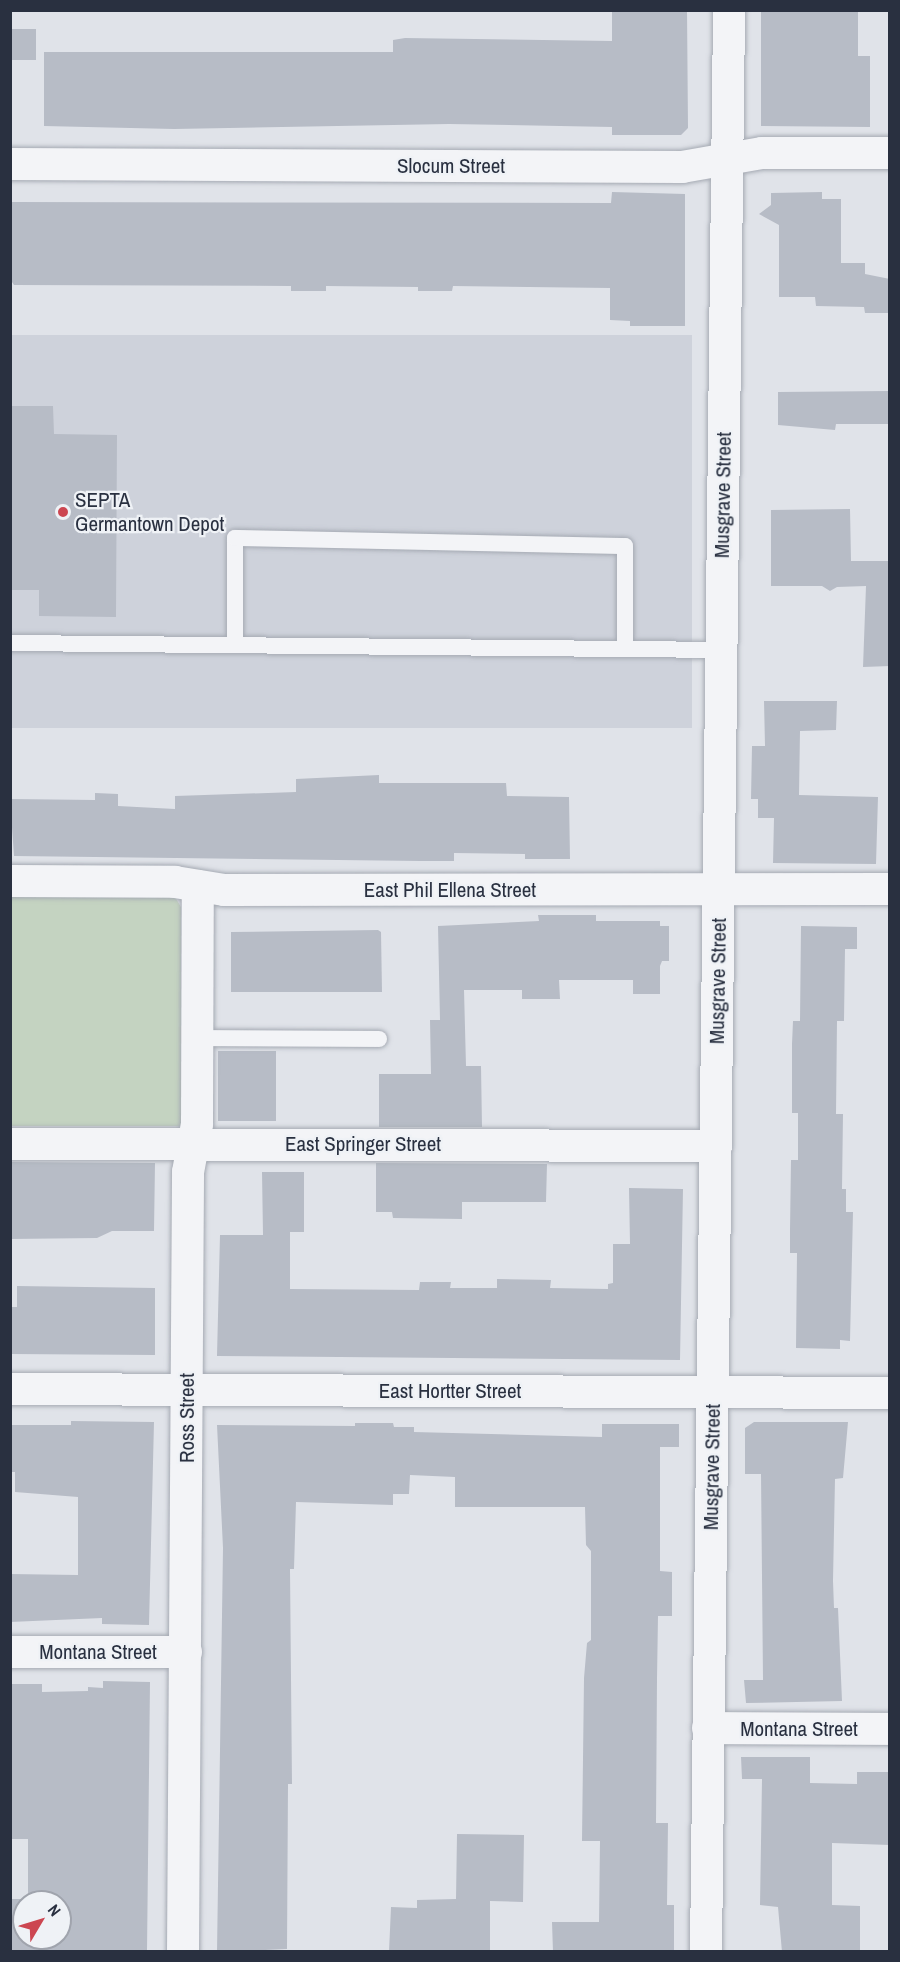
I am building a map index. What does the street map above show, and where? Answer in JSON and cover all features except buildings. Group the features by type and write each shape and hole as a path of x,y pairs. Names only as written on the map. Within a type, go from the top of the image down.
{"street":[{"name":"Musgrave Street","path":"706,1952 729,10"},
{"name":"Slocum Street","path":"10,164 682,167 762,153 890,153"},
{"name":"East Phil Ellena Street","path":"10,881 175,882 224,891 890,890"},
{"name":"Ross Street","path":"183,1952 188,1172 198,1124 196,1038 198,886"},
{"name":"East Springer Street","path":"10,1144 716,1146"},
{"name":"East Hortter Street","path":"10,1389 890,1393"},
{"name":"Montana Street","path":"10,1652 186,1652"},
{"name":"Montana Street","path":"708,1728 890,1729"}],"lane":[{"path":"235,645 235,538 625,546 625,649"},
{"path":"10,643 721,650"},
{"path":"196,1038 379,1039"}],"shaded area":[{"name":"SEPTA Germantown Depot","path":"11,335 692,335 692,728 11,728"}],"green space":[{"path":"11,896 175,897 181,907 181,1126 11,1126"}],"place":[{"name":"SEPTA Germantown Depot","path":"63,512"}]}
